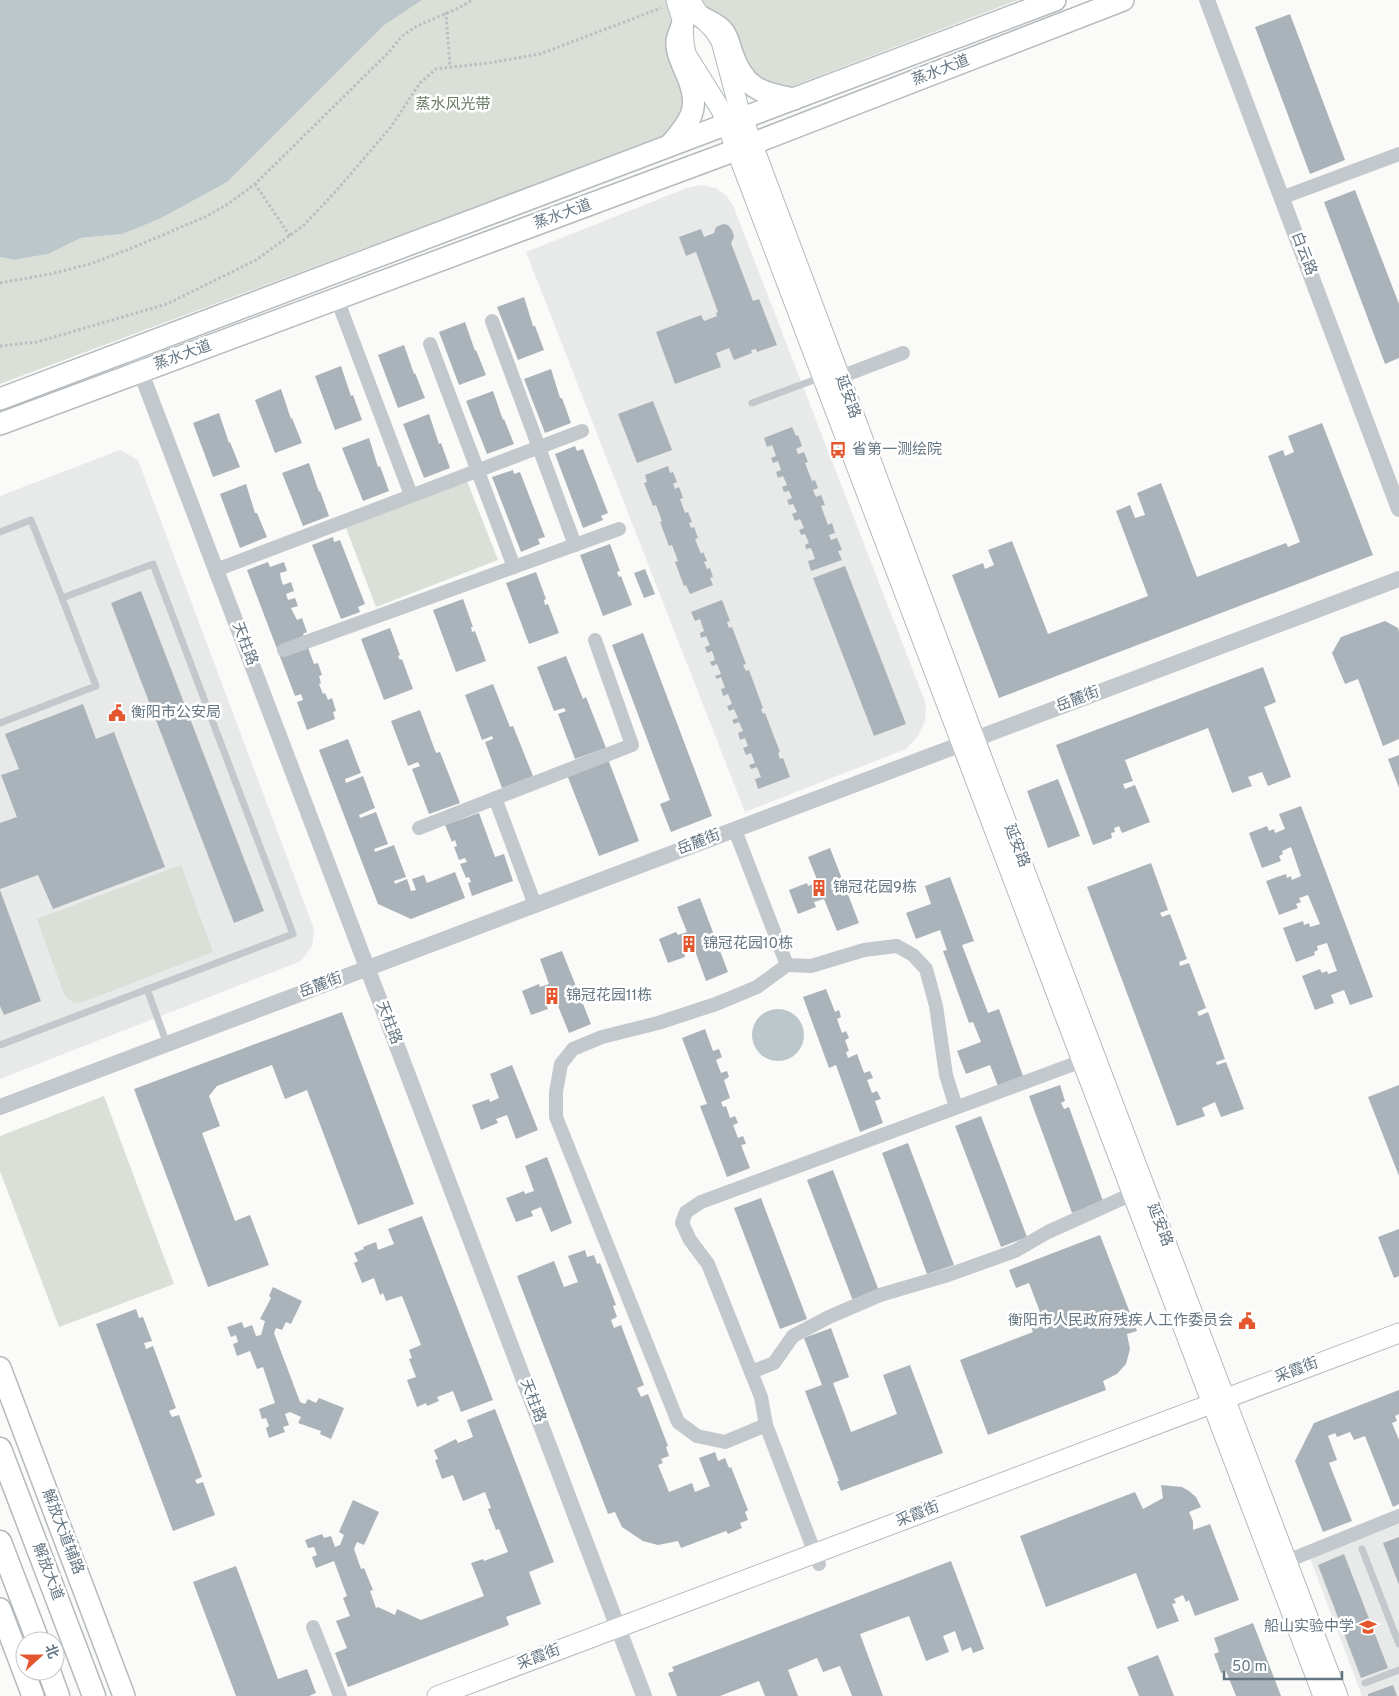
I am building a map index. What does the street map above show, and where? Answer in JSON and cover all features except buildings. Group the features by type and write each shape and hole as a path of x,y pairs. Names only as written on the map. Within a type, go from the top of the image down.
{"highway":[{"name":"解放大道","path":"0,1449 94,1696"},
{"path":"0,1542 34,1631"},
{"path":"53,1681 58,1696"}],"main road":[{"name":"蒸水大道","path":"0,399 1055,0"},
{"name":"蒸水大道","path":"0,424 745,147 1124,0"},
{"name":"延安路","path":"669,4 691,13 714,30 721,41 735,122 1221,1407 1323,1696"},
{"path":"668,147 684,129 692,115 694,100 692,87 678,56 677,42 691,13 720,28 727,38 744,77 754,87 769,95 794,99"},
{"name":"延安路","path":"691,13 684,43 686,54 721,110 735,122"},
{"name":"延安路","path":"970,746 1082,1061 1132,1194 1287,1560 1338,1696"},
{"name":"采霞街","path":"1221,1407 1399,1333"},
{"name":"采霞街","path":"437,1696 620,1633 1221,1407 1399,1346"},
{"name":"解放大道辅路","path":"0,1368 124,1696"},
{"path":"0,1609 33,1696"},
{"name":"采霞街","path":"470,1696 620,1633"}],"street":[{"name":"白云路","path":"1207,0 1399,509"},
{"name":"白云路","path":"1218,0 1399,490"},
{"path":"1289,196 1399,154"},
{"path":"336,299 411,495"},
{"path":"492,320 575,545"},
{"path":"430,344 514,567"},
{"name":"天柱路","path":"132,349 644,1696"},
{"path":"831,377 903,353"},
{"path":"216,570 582,431"},
{"path":"284,650 619,529"},
{"name":"岳麓街","path":"0,1107 167,1044 369,973 738,838 1399,579"},
{"name":"岳麓街","path":"0,1117 369,973 535,905 1399,589"},
{"path":"419,828 632,745 595,640"},
{"path":"495,798 535,905"},
{"path":"738,838 787,965"},
{"path":"766,1425 725,1442 697,1436 678,1422 556,1117 556,1092 561,1064 573,1049 602,1037 658,1023 716,1004 757,986 787,965 811,966 864,950 897,946 913,955 926,969 936,1006 946,1075 956,1107"},
{"path":"817,1559 766,1425 761,1397 708,1264 690,1240 682,1224 686,1212 701,1202 1082,1061"},
{"path":"751,1372 774,1363 793,1336 829,1317 880,1295 948,1275 1015,1251 1048,1232 1132,1194"},
{"path":"1287,1560 1399,1516"},
{"path":"313,1627 340,1696"}],"lane":[{"path":"752,404 831,377"},
{"path":"0,532 31,520 96,686 0,723"},
{"path":"0,1045 293,934 153,564 62,598"},
{"path":"147,990 167,1044"},
{"path":"1362,1549 1399,1644"},
{"path":"1365,1683 1399,1670"}],"path":[{"path":"0,283 50,274 90,264 207,216 228,204 255,184 405,34 446,12 464,6 472,0"},
{"path":"0,346 37,342 167,304 256,260 303,226 390,128 420,83 436,69 540,54 669,4"},
{"path":"446,12 450,67"},
{"path":"255,184 290,236"}],"shaded area":[{"path":"0,0 422,0 383,26 227,182 159,219 122,234 81,238 48,254 14,260 0,257"},
{"path":"701,185 716,188 727,196 734,208 926,704 925,721 918,736 906,749 745,812 526,252 687,188"},
{"name":"衡阳市公安局","path":"120,450 138,460 314,929 312,946 301,961 0,1079 0,496"},
{"path":"778,1009 792,1013 800,1021 804,1035 800,1049 792,1057 778,1061 764,1057 756,1049 752,1035 756,1021 764,1013"},
{"name":"船山实验中学","path":"1399,1524 1399,1696 1362,1696 1310,1558"}],"green space":[{"name":"蒸水风光带","path":"422,0 1018,0 769,95 700,16 683,23 684,129 0,384 0,257 14,260 48,254 81,238 122,234 383,26"},
{"path":"467,481 498,560 376,607 346,528"},
{"path":"181,865 213,952 80,1003 69,999 64,994 37,919"},
{"path":"104,1096 174,1284 59,1327 0,1171 0,1136"}],"place":[{"name":"省第一测绘院","path":"838,450"},
{"name":"衡阳市公安局","path":"117,713"},
{"name":"锦冠花园9栋","path":"819,888"},
{"name":"锦冠花园10栋","path":"689,944"},
{"name":"锦冠花园11栋","path":"552,996"},
{"name":"衡阳市人民政府残疾人工作委员会","path":"1247,1321"},
{"name":"船山实验中学","path":"1368,1627"}]}
